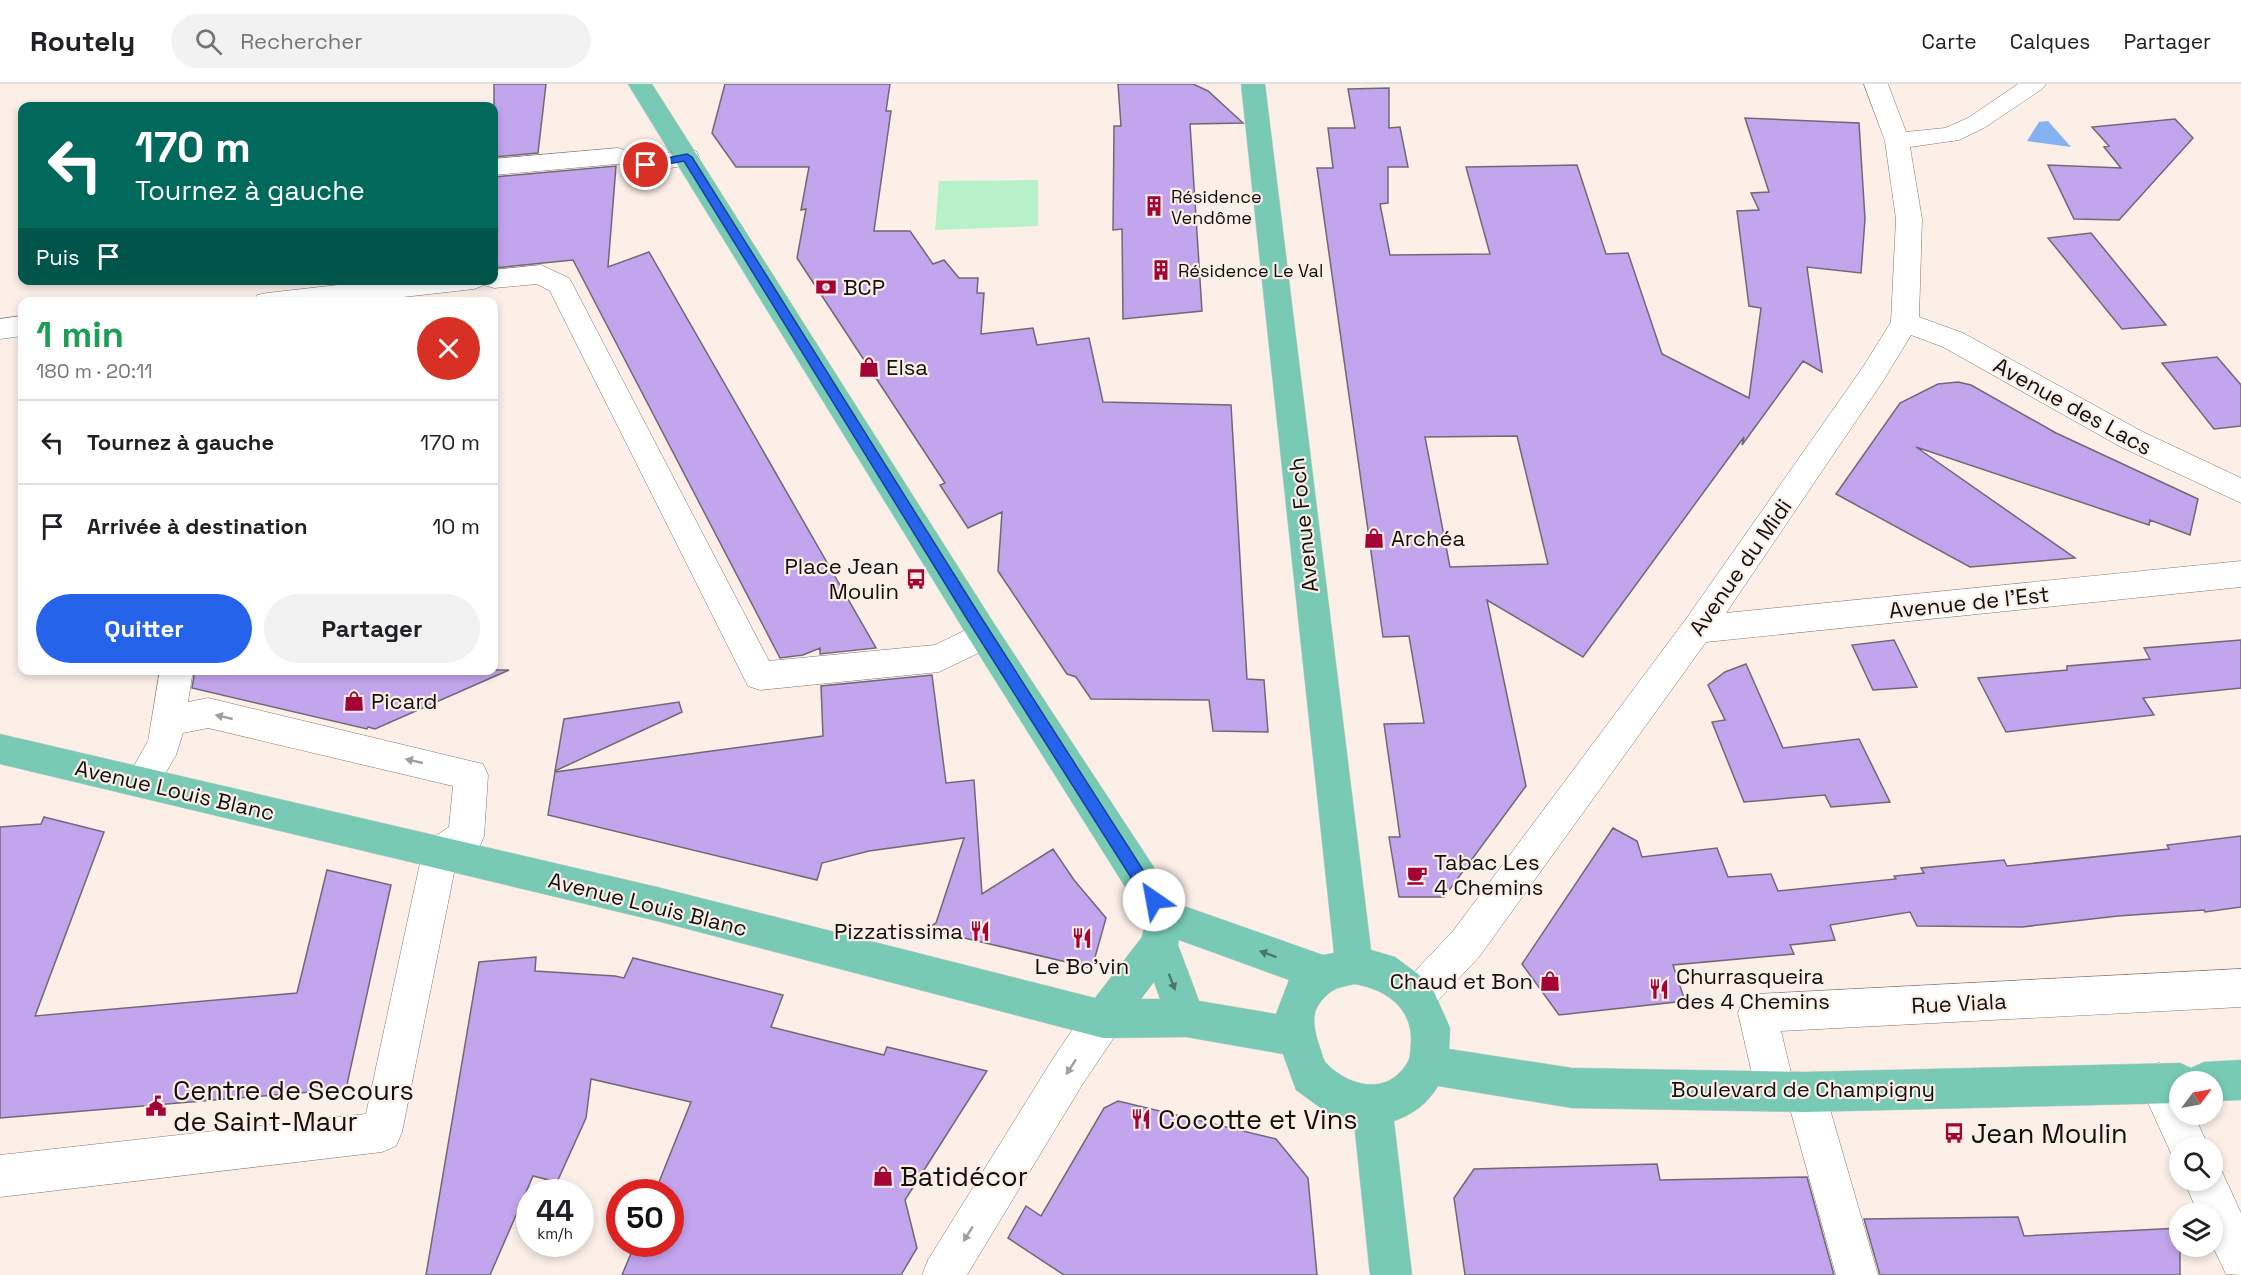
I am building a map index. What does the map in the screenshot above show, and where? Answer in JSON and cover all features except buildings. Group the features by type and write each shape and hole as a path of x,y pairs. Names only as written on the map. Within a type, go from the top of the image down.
{"main road":[{"path":"640,84 984,635 1162,931 1186,1018"},
{"name":"Avenue Foch","path":"1253,84 1339,849 1339,970"},
{"name":"Avenue Louis Blanc","path":"0,749 657,904 1103,1019 1186,1018 1298,1037"},
{"path":"1162,931 1339,970 1382,970 1417,996 1431,1028 1429,1065 1414,1088 1395,1101 1372,1106 1343,1100 1310,1076 1293,1020 1303,993 1339,970"},
{"path":"1103,1019 1162,931"},
{"name":"Boulevard de Champigny","path":"1429,1065 1572,1088 1791,1091 2169,1083"},
{"path":"2223,1081 2241,1080"},
{"path":"1372,1106 1391,1275"}],"street":[{"name":"Avenue du Midi","path":"1417,996 1466,944 1697,629 1873,374 1905,322 1909,219 1897,141 1876,84"},
{"path":"1897,141 1950,135 1976,123 2034,84"},
{"path":"498,167 618,156 646,165 687,157"},
{"path":"498,279 541,274 560,285 759,676 939,658 984,635"},
{"path":"314,297 427,285"},
{"name":"Avenue des Lacs","path":"1905,322 1953,340 2131,439 2241,491"},
{"path":"0,328 18,326"},
{"name":"Avenue de l'Est","path":"1697,629 2241,574"},
{"path":"142,782 164,744 176,675"},
{"path":"0,1176 382,1132 440,854 466,836 471,775 208,713 167,721"},
{"name":"Rue Viala","path":"1791,1091 1756,1014 2241,988"},
{"path":"943,1275 1068,1071 1103,1019"},
{"path":"1791,1091 1857,1275"},
{"path":"2209,1191 2241,1259"}],"green space":[{"path":"1038,180 1038,226 935,230 939,181"}],"water":[{"path":"2048,121 2071,147 2027,141 2039,122"}],"place":[{"name":"Résidence Vendôme","path":"1154,206"},
{"name":"Résidence Le Val","path":"1161,270"},
{"name":"BCP","path":"826,287"},
{"name":"Elsa","path":"869,367"},
{"name":"Archéa","path":"1374,538"},
{"name":"Place Jean Moulin","path":"916,579"},
{"name":"Picard","path":"354,701"},
{"name":"Tabac Les 4 Chemins","path":"1417,875"},
{"name":"Pizzatissima","path":"980,931"},
{"name":"Le Bo'vin","path":"1082,938"},
{"name":"Chaud et Bon","path":"1550,981"},
{"name":"Churrasqueira des 4 Chemins","path":"1659,989"},
{"name":"Centre de Secours de Saint-Maur","path":"156,1106"},
{"name":"Cocotte et Vins","path":"1141,1119"},
{"name":"Jean Moulin","path":"1954,1133"},
{"name":"Batidécor","path":"883,1176"}],"route":[{"path":"646,165 687,157 972,615 1154,900"}]}
